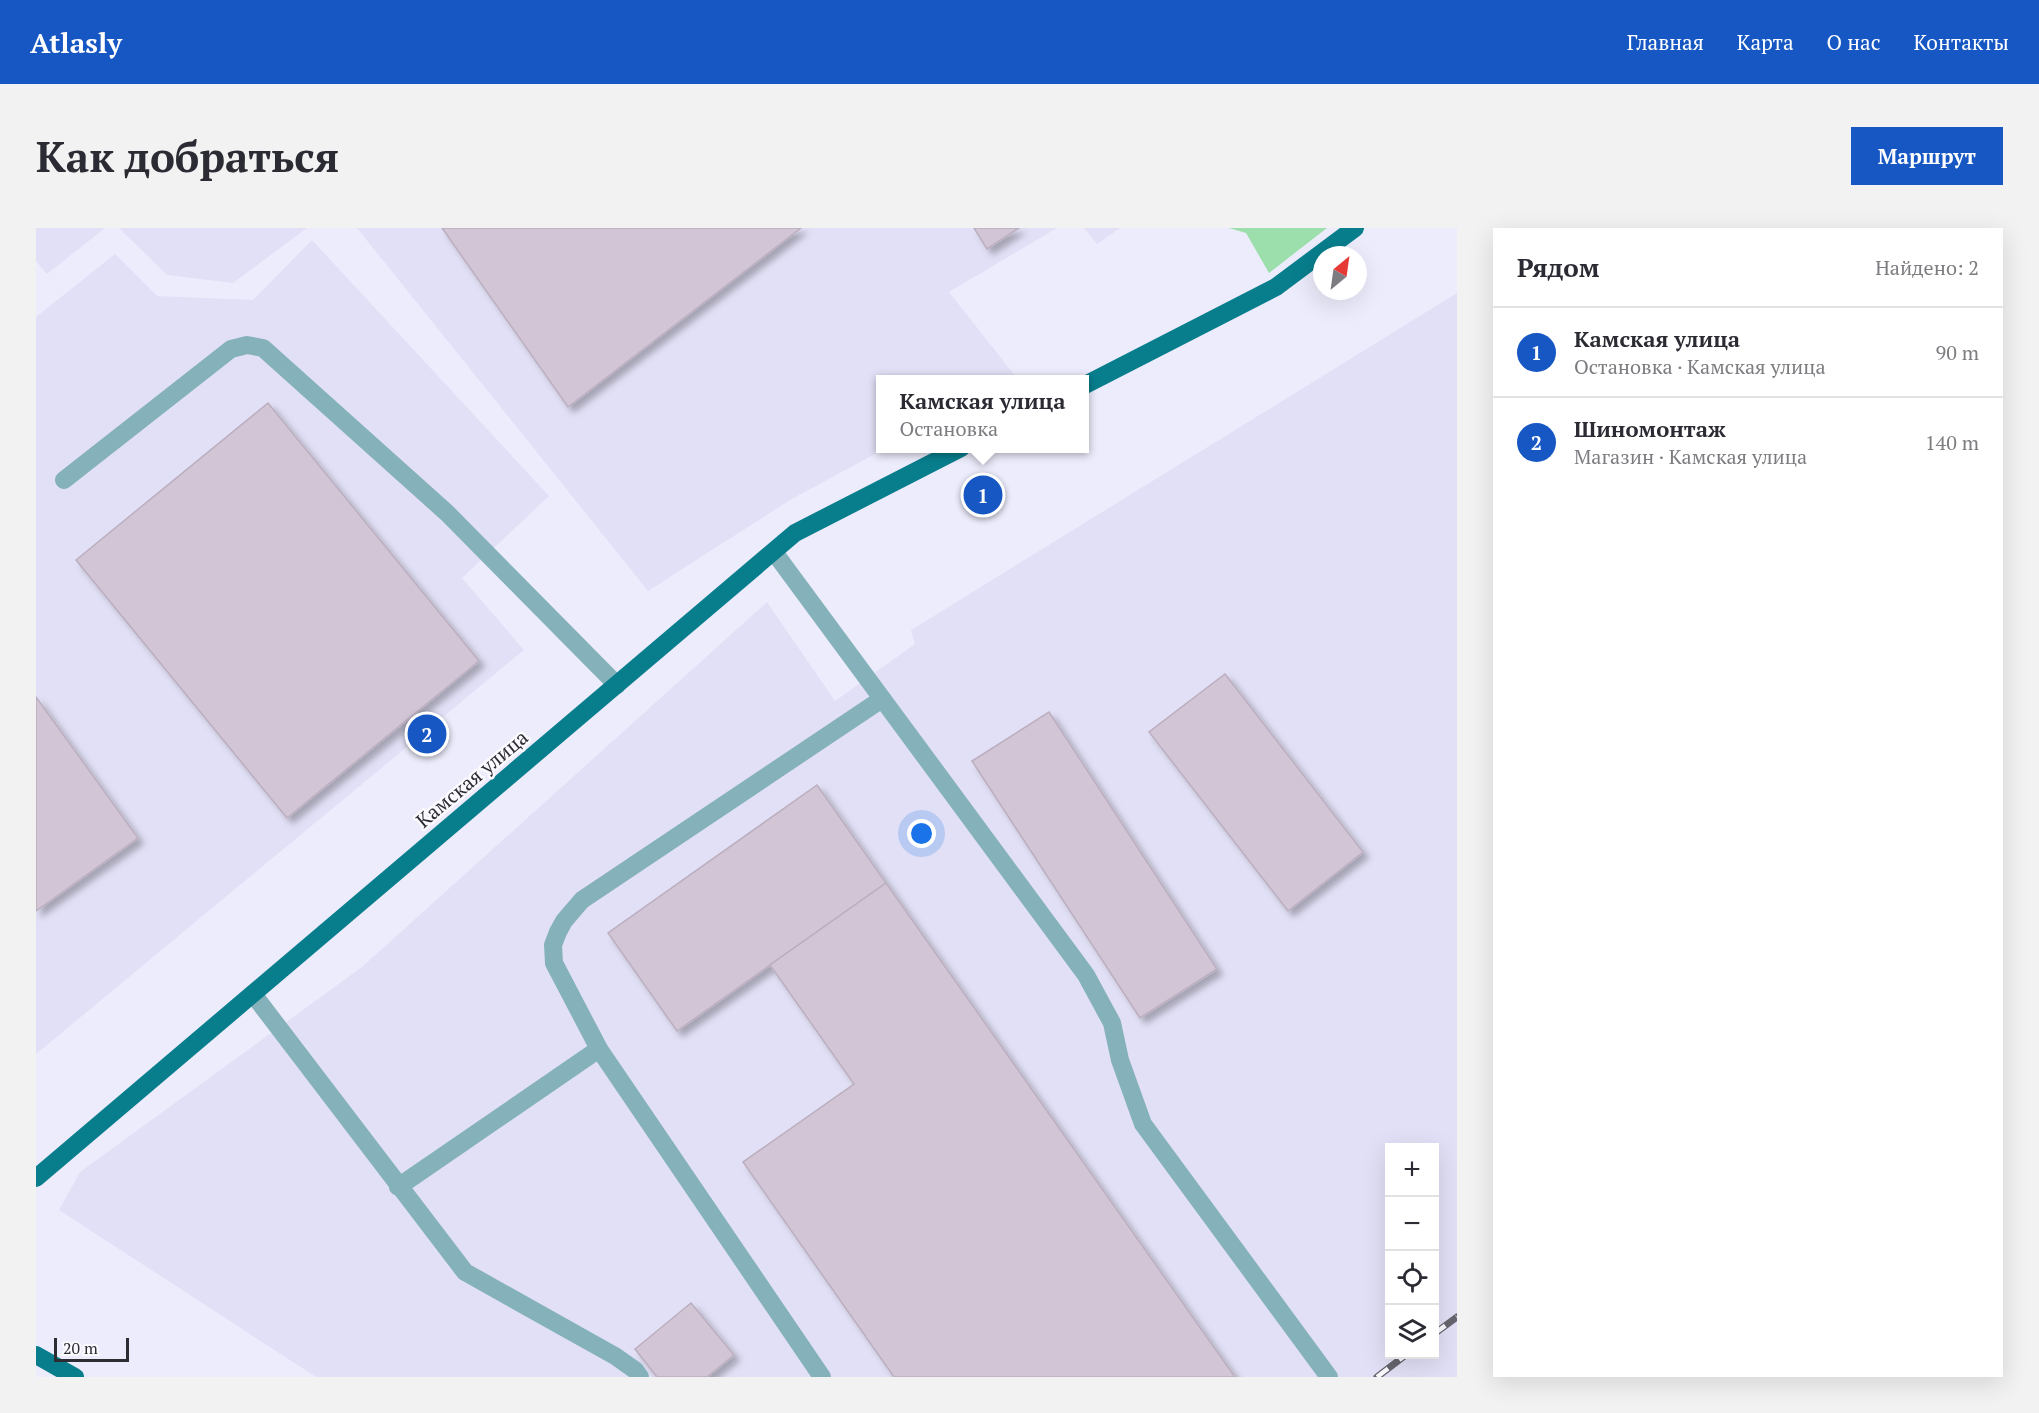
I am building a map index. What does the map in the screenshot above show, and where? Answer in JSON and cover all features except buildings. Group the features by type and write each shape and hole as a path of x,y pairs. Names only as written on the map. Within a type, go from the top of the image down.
{"main road":[{"path":"1089,383 1276,287 1355,228"},
{"name":"Камская улица","path":"36,1178 795,533 950,453"},
{"path":"36,1355 75,1377"}],"lane":[{"path":"64,480 231,349 247,345 263,348 447,513 617,685"},
{"path":"774,552 1086,975 1112,1023 1120,1060 1143,1124 1329,1377"},
{"path":"822,1377 600,1049 554,963 553,945 571,911 582,900 882,699"},
{"path":"253,994 465,1272 615,1356 635,1370 640,1377"},
{"path":"398,1187 600,1049"}],"shaded area":[{"path":"36,228 105,228 47,274 36,261"},
{"path":"119,228 307,228 233,283 167,275"},
{"path":"357,228 1057,228 949,292 1014,375 876,375 877,453 790,500 648,591"},
{"path":"1084,228 1120,228 1097,244"},
{"path":"312,240 549,496 462,578 524,650 36,1054 36,317 115,254 157,296 253,300"},
{"path":"1457,293 1457,1377 316,1377 59,1210 80,1172 362,967 767,602 835,701 915,644 911,630"}],"green space":[{"path":"1229,228 1327,228 1269,273 1246,233"}],"railway":[{"path":"1439,1330 1457,1317"},
{"path":"1377,1377 1400,1359"}],"place":[{"name":"Камская улица","path":"983,495"},
{"name":"Шиномонтаж","path":"427,734"}]}
